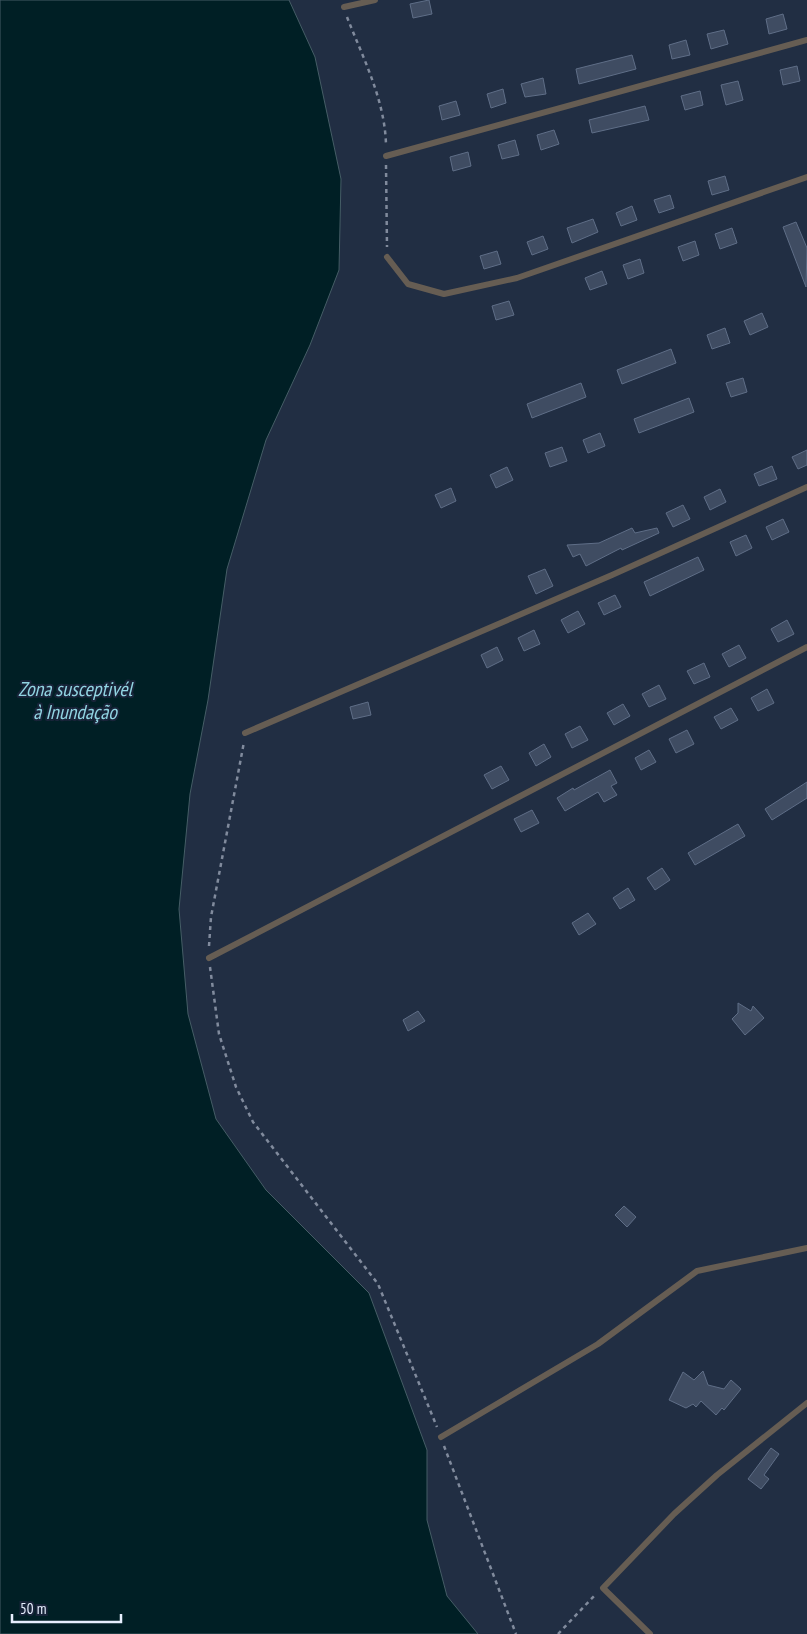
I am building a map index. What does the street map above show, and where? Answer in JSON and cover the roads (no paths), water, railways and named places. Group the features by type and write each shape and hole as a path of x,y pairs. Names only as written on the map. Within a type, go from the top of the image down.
{"lane":[{"path":"344,7 375,0"},
{"path":"386,156 807,40"},
{"path":"387,258 408,284 444,294 517,278 807,177"},
{"path":"245,733 612,575 807,487"},
{"path":"209,958 807,647"},
{"path":"441,1437 598,1344 697,1270 807,1248"},
{"path":"650,1634 603,1588 674,1514 710,1481 807,1403"}],"water":[{"name":"Zona susceptivél à Inundação","path":"0,0 289,0 315,57 341,179 339,270 310,345 266,440 227,569 208,700 190,794 179,909 188,1014 216,1119 266,1190 369,1293 427,1450 427,1520 447,1596 478,1634 0,1634"}]}
